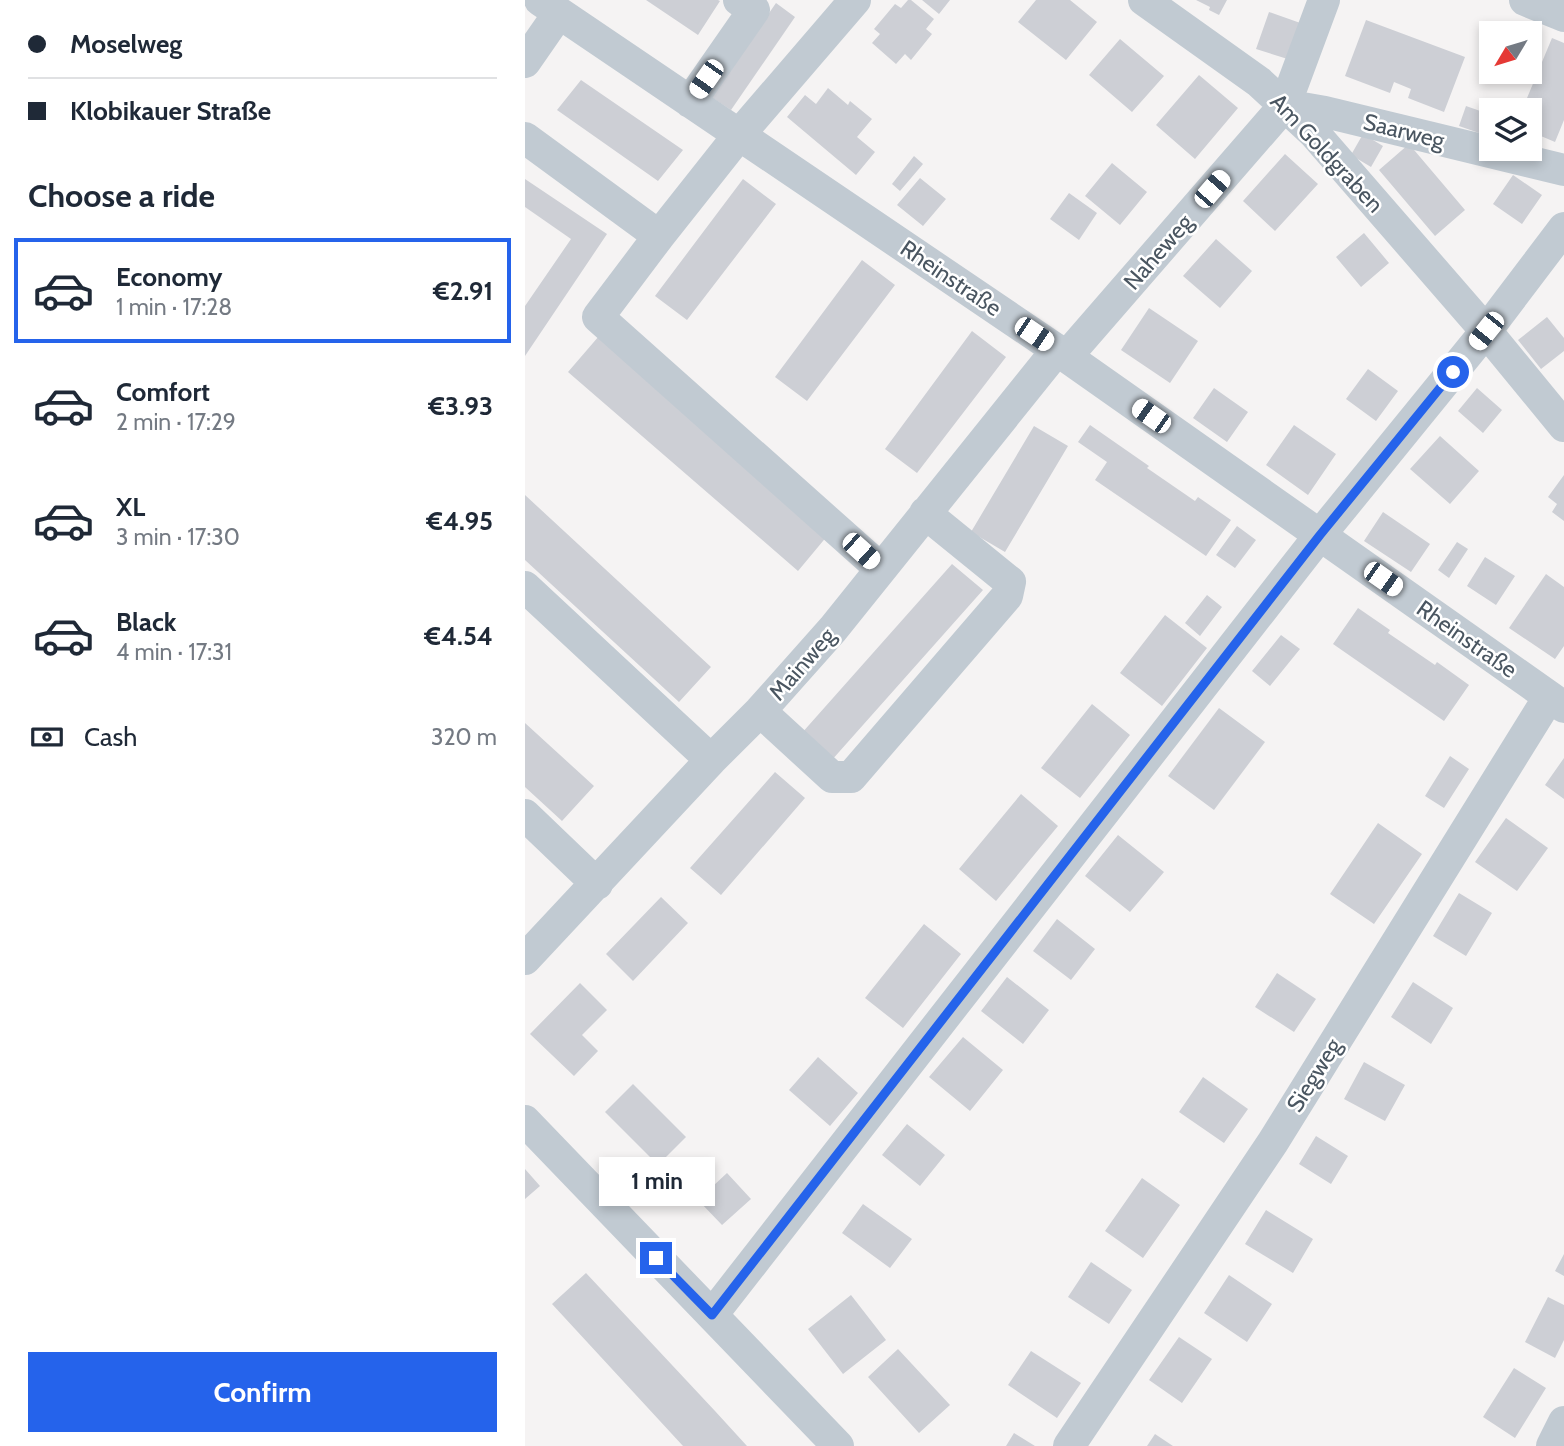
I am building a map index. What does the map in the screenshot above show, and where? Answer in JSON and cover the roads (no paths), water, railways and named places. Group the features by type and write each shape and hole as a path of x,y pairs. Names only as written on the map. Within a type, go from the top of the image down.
{"street":[{"path":"690,102 754,10 739,0"},
{"path":"855,0 739,135 598,317 881,569"},
{"name":"Am Goldgraben","path":"1145,0 1259,82 1314,133 1486,331 1564,426"},
{"name":"Naheweg","path":"1062,353 1285,105 1324,0"},
{"path":"1525,0 1564,16"},
{"path":"525,62 549,6"},
{"name":"Rheinstraße","path":"549,6 1062,353 1557,702"},
{"name":"Saarweg","path":"1285,105 1325,112 1564,170"},
{"path":"525,138 659,236"},
{"path":"712,1315 1320,535 1486,331 1564,228"},
{"name":"Mainweg","path":"525,960 760,711 833,629 925,513 1062,353"},
{"path":"760,711 832,778 851,777 1007,596 1010,582 925,513"},
{"path":"525,587 711,760"},
{"name":"Siegweg","path":"1069,1446 1273,1142 1557,702"},
{"path":"525,815 597,884"},
{"path":"525,1121 838,1446"},
{"path":"1552,1446 1564,1422"}]}
